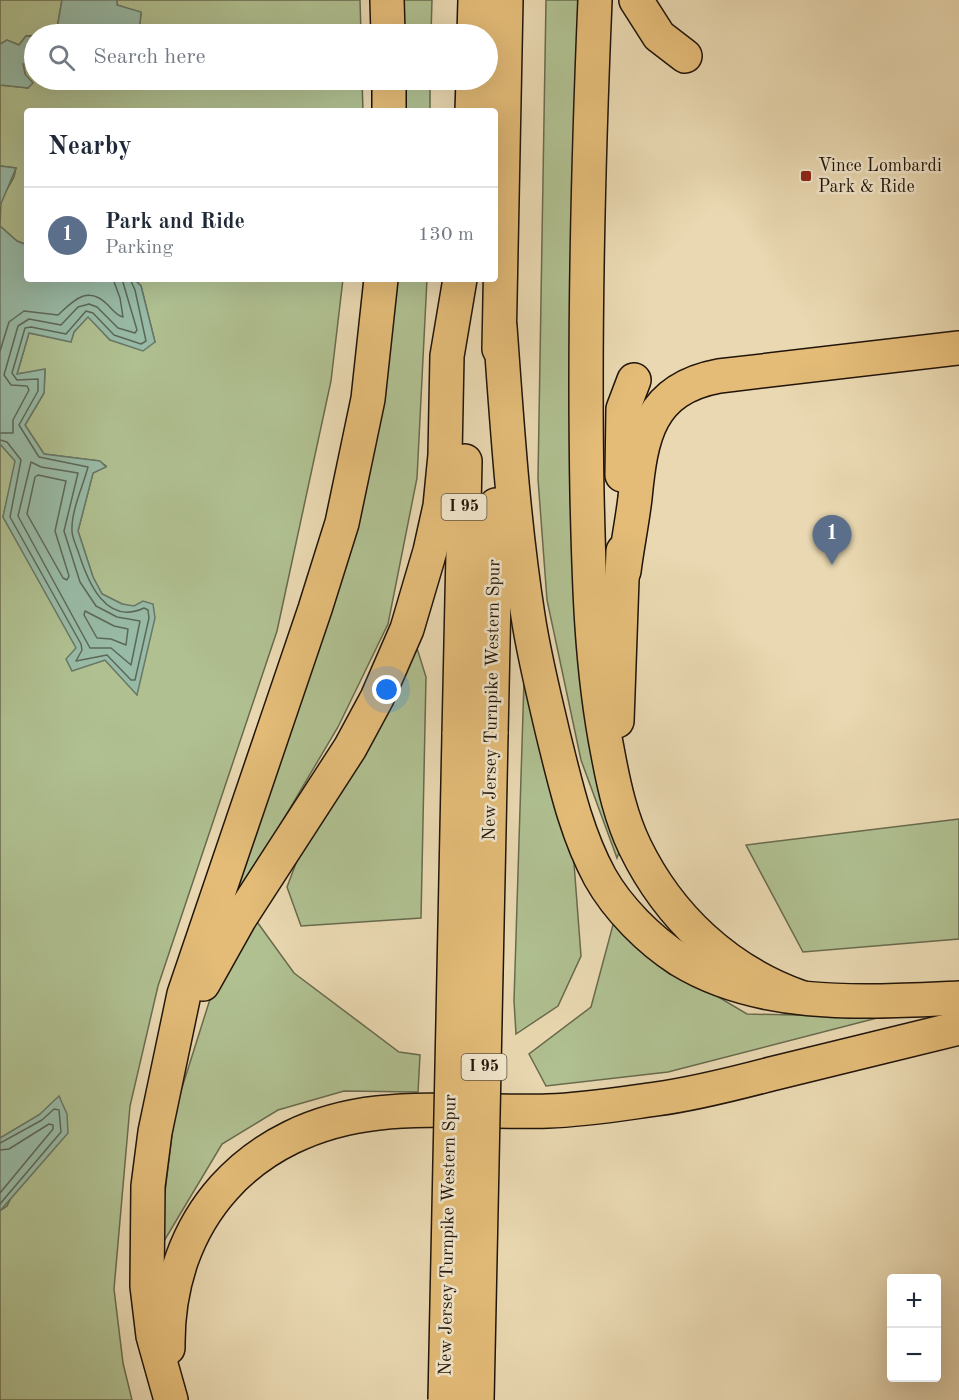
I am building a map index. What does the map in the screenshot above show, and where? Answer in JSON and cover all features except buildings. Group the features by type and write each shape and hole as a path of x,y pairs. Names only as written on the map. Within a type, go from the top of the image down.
{"highway":[{"path":"387,0 388,24"},
{"path":"474,24 475,0"},
{"name":"New Jersey Turnpike Western Spur","path":"445,1400 475,735 500,327 506,0"},
{"path":"595,0 587,229 585,439 592,634 599,699 611,770 620,805 635,846 671,907 689,927 719,952 769,984 800,997"},
{"path":"636,0 659,36 685,56"},
{"path":"389,90 389,108"},
{"path":"472,108 473,90"},
{"path":"170,1394 151,1327 146,1253 148,1186 155,1132 184,994 342,523 368,399 381,282"},
{"path":"166,1080 212,966 350,748 377,698 407,629 430,551 440,506 445,454 447,356 459,282"},
{"name":"New Jersey Turnpike Western Spur","path":"468,282 475,735 477,1400"},
{"path":"500,327 515,518 528,618 563,776 584,842 600,877 650,937 680,959 750,988 800,997 867,1001 959,999"},
{"path":"624,571 639,460 646,432 666,401 684,386 719,376 959,348"},
{"path":"611,770 617,720 624,571 622,419 626,399 634,380"},
{"path":"170,1394 170,1312 186,1246 207,1208 231,1178 247,1163 290,1138 333,1121 377,1113 548,1111 662,1098 959,1028"}],"shaded area":[{"path":"0,0 62,0 58,24 24,24 24,39 19,45 7,40 0,44"},
{"path":"117,0 360,0 361,24 140,24 141,13 117,5"},
{"path":"397,0 432,0 431,24 398,24"},
{"path":"546,0 582,0 574,265 622,844 617,858 581,760 547,600 538,479"},
{"path":"0,85 24,88 24,90 362,90 363,108 24,108 24,244 17,241 0,226 1,200 14,177 16,168 0,166"},
{"path":"400,90 430,90 430,108 399,108"},
{"path":"137,282 343,282 331,381 277,631 158,986 130,1106 114,1289 123,1363 132,1400 0,1400 0,1211 7,1206 60,1097 39,1115 0,1138 0,444 16,461 3,517 77,648 72,670 105,660 137,694 134,607 102,594 93,577 78,531 93,473 106,466 99,461 44,454 25,425 44,393 45,370 17,374 29,333 71,341 74,332 88,316 110,340 155,342 141,286"},
{"path":"389,282 427,282 417,478 388,624 338,727 280,825 248,892 226,901"},
{"path":"416,645 426,677 421,918 301,926 287,887 301,850"},
{"path":"525,649 573,850 581,956 558,1006 516,1034 514,1001"},
{"path":"959,819 959,939 803,952 746,845"},
{"path":"255,919 294,973 399,1052 420,1055 418,1092 344,1091 278,1110 222,1144 158,1251 175,1110 211,996"},
{"path":"614,921 664,965 747,1014 881,1017 668,1072 546,1086 529,1054 591,1007"}],"water":[{"path":"62,0 117,0 117,5 141,12 140,24 58,24"},
{"path":"24,39 24,88 0,85 0,44 7,40 19,45"},
{"path":"0,166 16,168 0,206"},
{"path":"0,226 17,241 24,244 24,282 137,282 141,286 155,342 143,351 110,340 88,317 74,332 71,342 29,333 17,374 45,369 44,393 25,425 44,454 100,461 106,467 93,473 78,531 93,577 102,594 122,604 134,606 143,601 153,604 155,618 137,695 105,660 72,671 66,659 76,648 3,517 15,461 0,444"},
{"path":"59,1096 67,1114 68,1133 0,1211 0,1138 39,1115"}],"place":[{"name":"Vince Lombardi Park & Ride","path":"806,176"},
{"name":"Park and Ride","path":"832,565"}]}
